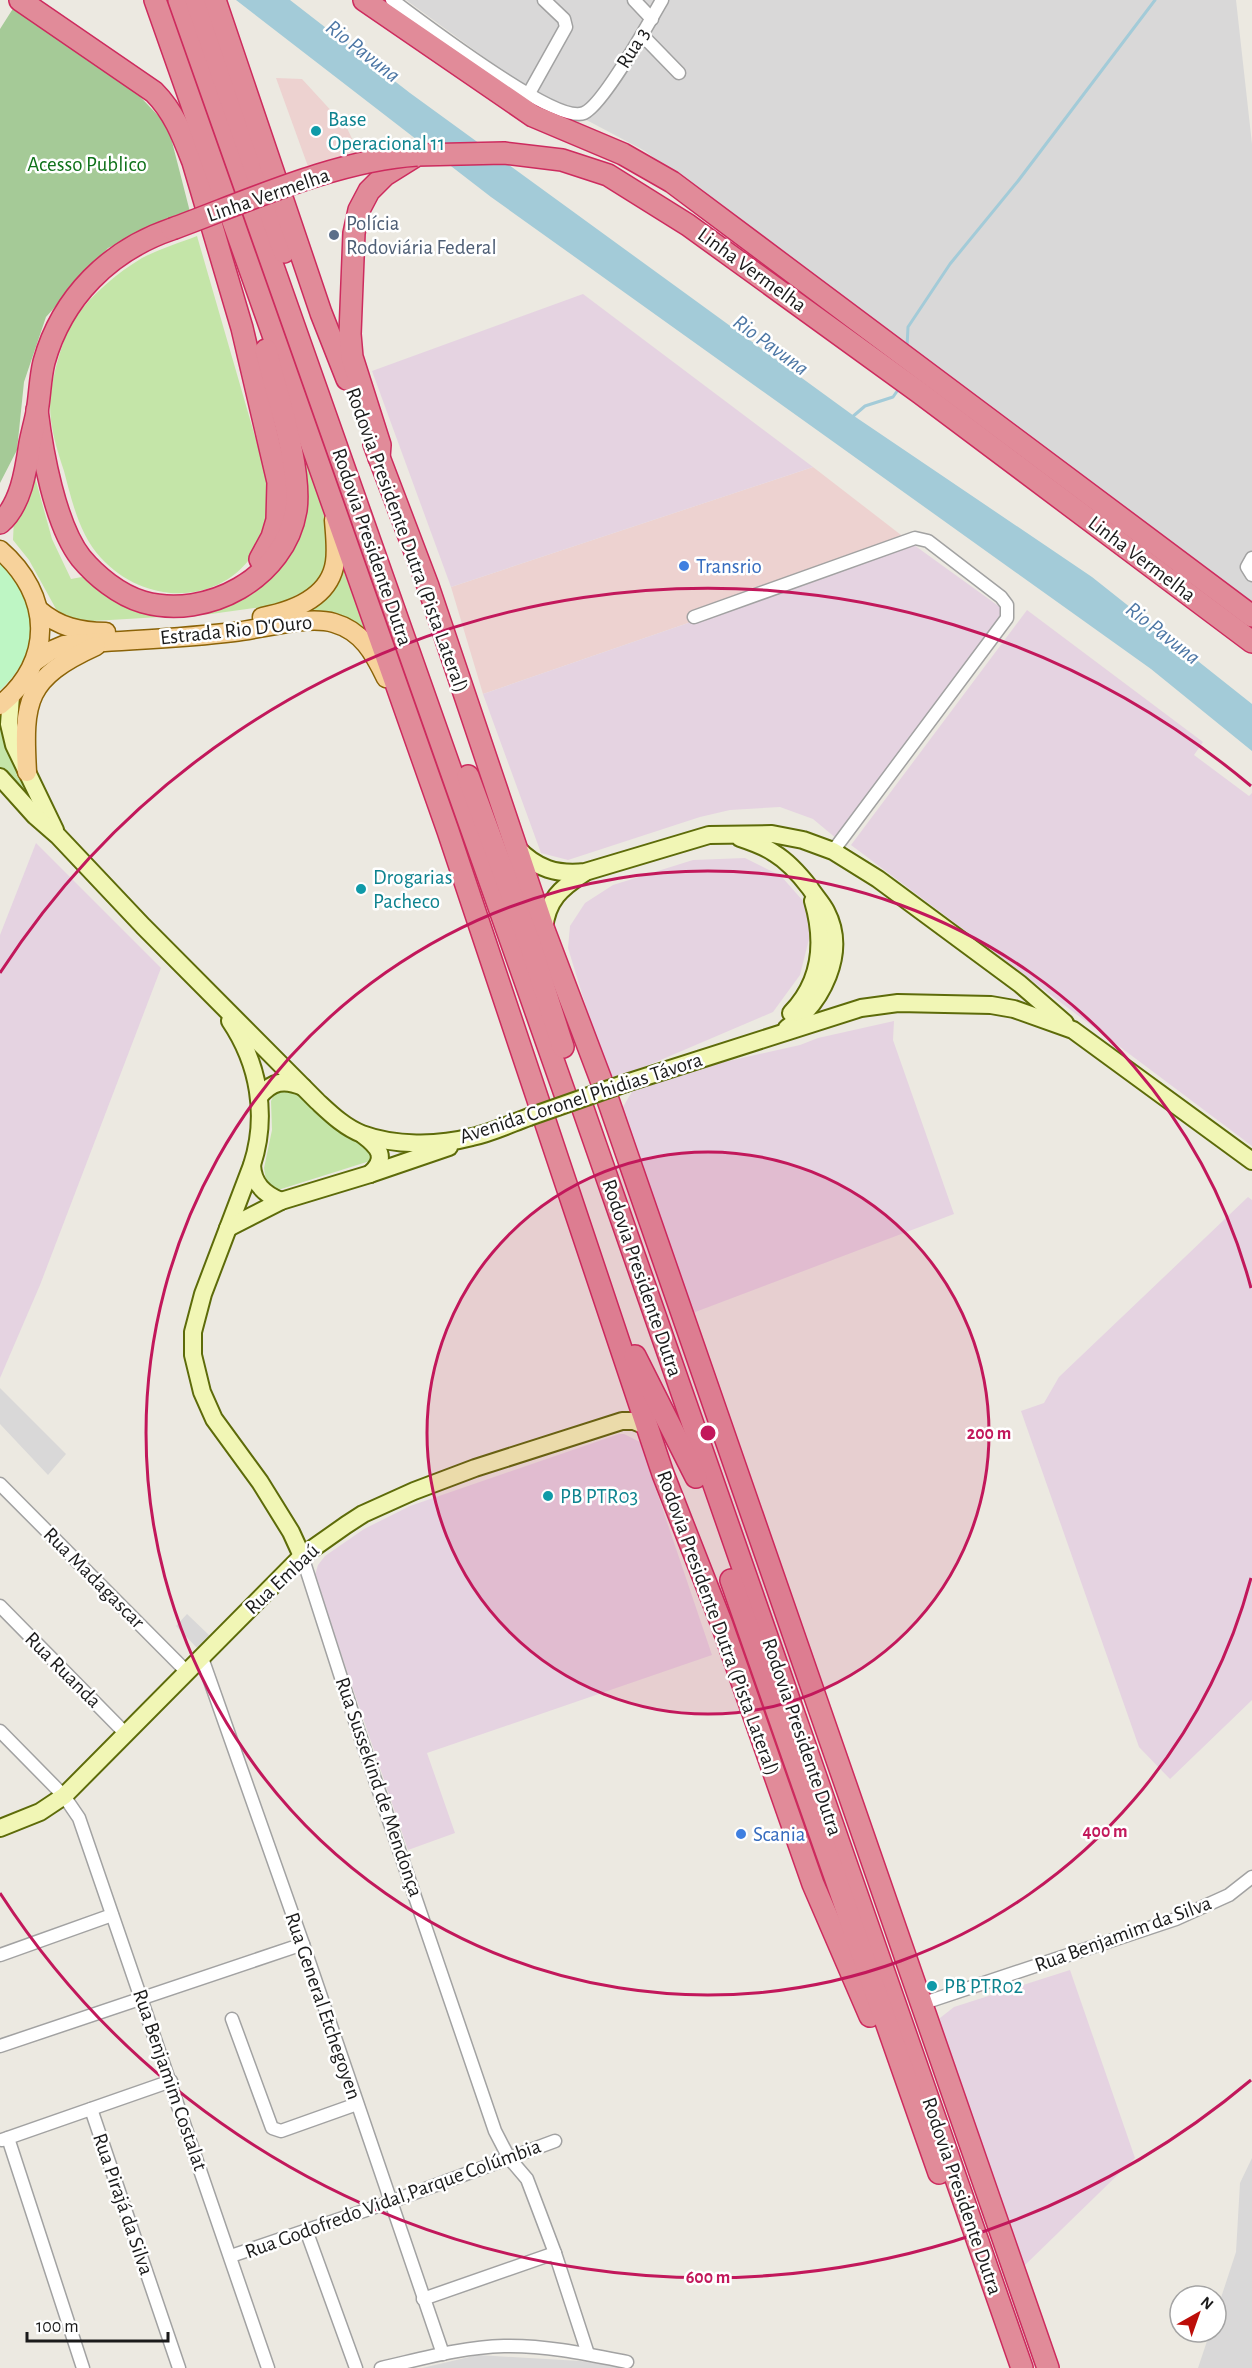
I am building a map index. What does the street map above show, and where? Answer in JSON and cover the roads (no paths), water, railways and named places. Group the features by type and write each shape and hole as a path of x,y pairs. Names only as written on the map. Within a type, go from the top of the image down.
{"highway":[{"path":"20,0 154,92 175,119 193,162 242,328 279,489 277,520 264,554 253,569 226,595"},
{"name":"Rodovia Presidente Dutra (Pista Lateral)","path":"156,0 458,861 538,1114 603,1294 646,1426 721,1622 813,1884 873,2024 917,2114"},
{"name":"Rodovia Presidente Dutra","path":"179,0 384,580 588,1095 636,1295 696,1477 1006,2368"},
{"name":"Rodovia Presidente Dutra","path":"196,0 396,578 531,947 588,1095 841,1848 1022,2368"},
{"name":"Rodovia Presidente Dutra (Pista Lateral)","path":"215,0 321,313 428,586 544,930 588,1095 614,1118 810,1675 921,2004 1048,2368"},
{"path":"364,0 533,116 623,154 672,182 781,264"},
{"name":"Linha Vermelha","path":"37,410 47,353 59,323 74,299 96,274 119,255 145,240 348,167 386,158 478,152 546,156 589,167 621,181 641,194 733,256 886,368 916,377 1252,616"},
{"path":"379,458 380,445 352,357 350,316 354,233 364,198 375,183 417,155"},
{"path":"641,194 669,205 781,264"},
{"path":"37,410 47,468 66,533 80,557 129,597 159,605 189,605 226,595 258,576 279,554 293,524 297,488 289,440 254,306 238,230"},
{"name":"Linha Vermelha","path":"781,264 893,347 916,377 1252,642"},
{"path":"272,330 284,344 315,405 357,523 384,580"},
{"path":"0,524 11,510 23,479 37,410"},
{"path":"603,1294 696,1477"},
{"path":"810,1675 841,1848"}],"main road":[{"name":"Estrada Rio D'Ouro","path":"39,610 55,622 92,632 200,625 257,618 288,611 314,598 333,573 336,555 333,507"},
{"path":"0,550 25,576 34,592 39,610 40,636 34,662 25,680 6,701"},
{"name":"Estrada Rio D'Ouro","path":"34,662 64,645 232,632 307,621 335,623 356,634 371,650 414,739"},
{"path":"27,772 26,716 33,694 51,671 64,662 107,642"}],"street":[{"path":"392,0 528,94 566,27 564,19 544,0"},
{"path":"634,0 652,19"},
{"name":"Rua 3","path":"528,94 560,111 576,115 588,110 602,94 642,35 662,0"},
{"path":"642,35 680,73"},
{"path":"694,617 915,538 927,541 1001,597 1007,605 1007,618 833,851"},
{"path":"1252,558 1247,567 1252,575"},
{"name":"Avenida Coronel Phidias Távora","path":"6,701 14,745 58,836"},
{"name":"Avenida Coronel Phidias Távora","path":"0,777 35,816 58,836 332,1115 361,1133 379,1139 412,1142 472,1137 626,1083 850,1011 898,1003 991,1005 1014,1010 1073,1030"},
{"path":"0,790 35,816"},
{"path":"728,833 774,852 802,879 829,918 834,942 832,962 826,983 809,1009 790,1026 774,1036"},
{"name":"Avenida Coronel Phidias Távora","path":"516,847 545,870 565,874 585,872 692,839 728,833 783,836 833,851 878,879 1020,984 1073,1030 1252,1161"},
{"name":"Avenida Coronel Phidias Távora","path":"544,930 547,910 554,897 585,872"},
{"path":"743,1045 786,1018 803,998 817,969 821,946 819,926 813,900 802,879"},
{"name":"Rua Sussekind de Mendonça","path":"211,993 238,1033 252,1067 259,1097 261,1125 252,1165 203,1294 193,1332 196,1372 214,1419 260,1482 291,1532 302,1556 355,1721 491,2120 509,2158 527,2179 555,2253 588,2354"},
{"path":"259,1097 267,1088 276,1083 289,1082 304,1088"},
{"path":"361,1133 375,1145 379,1152 379,1165 370,1174"},
{"path":"228,1228 281,1201 370,1174 472,1137"},
{"path":"252,1165 252,1176 256,1183 267,1194 281,1201"},
{"path":"622,1421 632,1406 636,1393"},
{"name":"Rua Embaú","path":"0,1828 30,1817 64,1796 302,1556 346,1525 390,1500 475,1468 622,1421 634,1421 646,1426"},
{"name":"Rua Madagascar","path":"0,1484 188,1672"},
{"name":"Rua Ruanda","path":"0,1606 126,1734"},
{"name":"Rua General Etchegoyen","path":"202,1658 303,1944 442,2354"},
{"name":"Rua Benjamim Costalat","path":"0,1731 64,1796 79,1818 268,2368"},
{"name":"Rua Benjamim da Silva","path":"921,2004 1176,1919 1229,1895 1252,1877"},
{"path":"0,1955 112,1915"},
{"path":"0,2046 303,1944"},
{"path":"232,2019 272,2128 281,2131 357,2104"},
{"path":"83,2368 4,2139 171,2081"},
{"name":"Rua Pirajá da Silva","path":"91,2109 178,2368"},
{"name":"Rua Godofredo Vidal,Parque Colúmbia","path":"231,2256 390,2202 555,2141"},
{"path":"306,2230 356,2368"},
{"path":"423,2299 555,2253"},
{"path":"381,2368 442,2354 502,2346 588,2354 627,2362"}],"water":[{"path":"236,0 290,0 410,93 854,416 1092,577 1252,704 1252,751 1151,669 491,197"}],"waterway":[{"path":"907,347 908,327 950,264 1018,181 1155,0"},
{"path":"851,418 865,406 893,397 900,387"}],"place":[{"name":"Base Operacional 11","path":"316,131"},
{"name":"Polícia Rodoviária Federal","path":"334,235"},
{"name":"Transrio","path":"684,566"},
{"name":"Drogarias Pacheco","path":"361,889"},
{"name":"PB PTR03","path":"548,1496"},
{"name":"Scania","path":"741,1834"},
{"name":"PB PTR02","path":"932,1986"}],"water label":[{"name":"Rio Pavuna","path":"363,51"},
{"name":"Rio Pavuna","path":"771,345"},
{"name":"Rio Pavuna","path":"1163,633"}],"park label":[{"name":"Acesso Publico","path":"87,164"}]}
